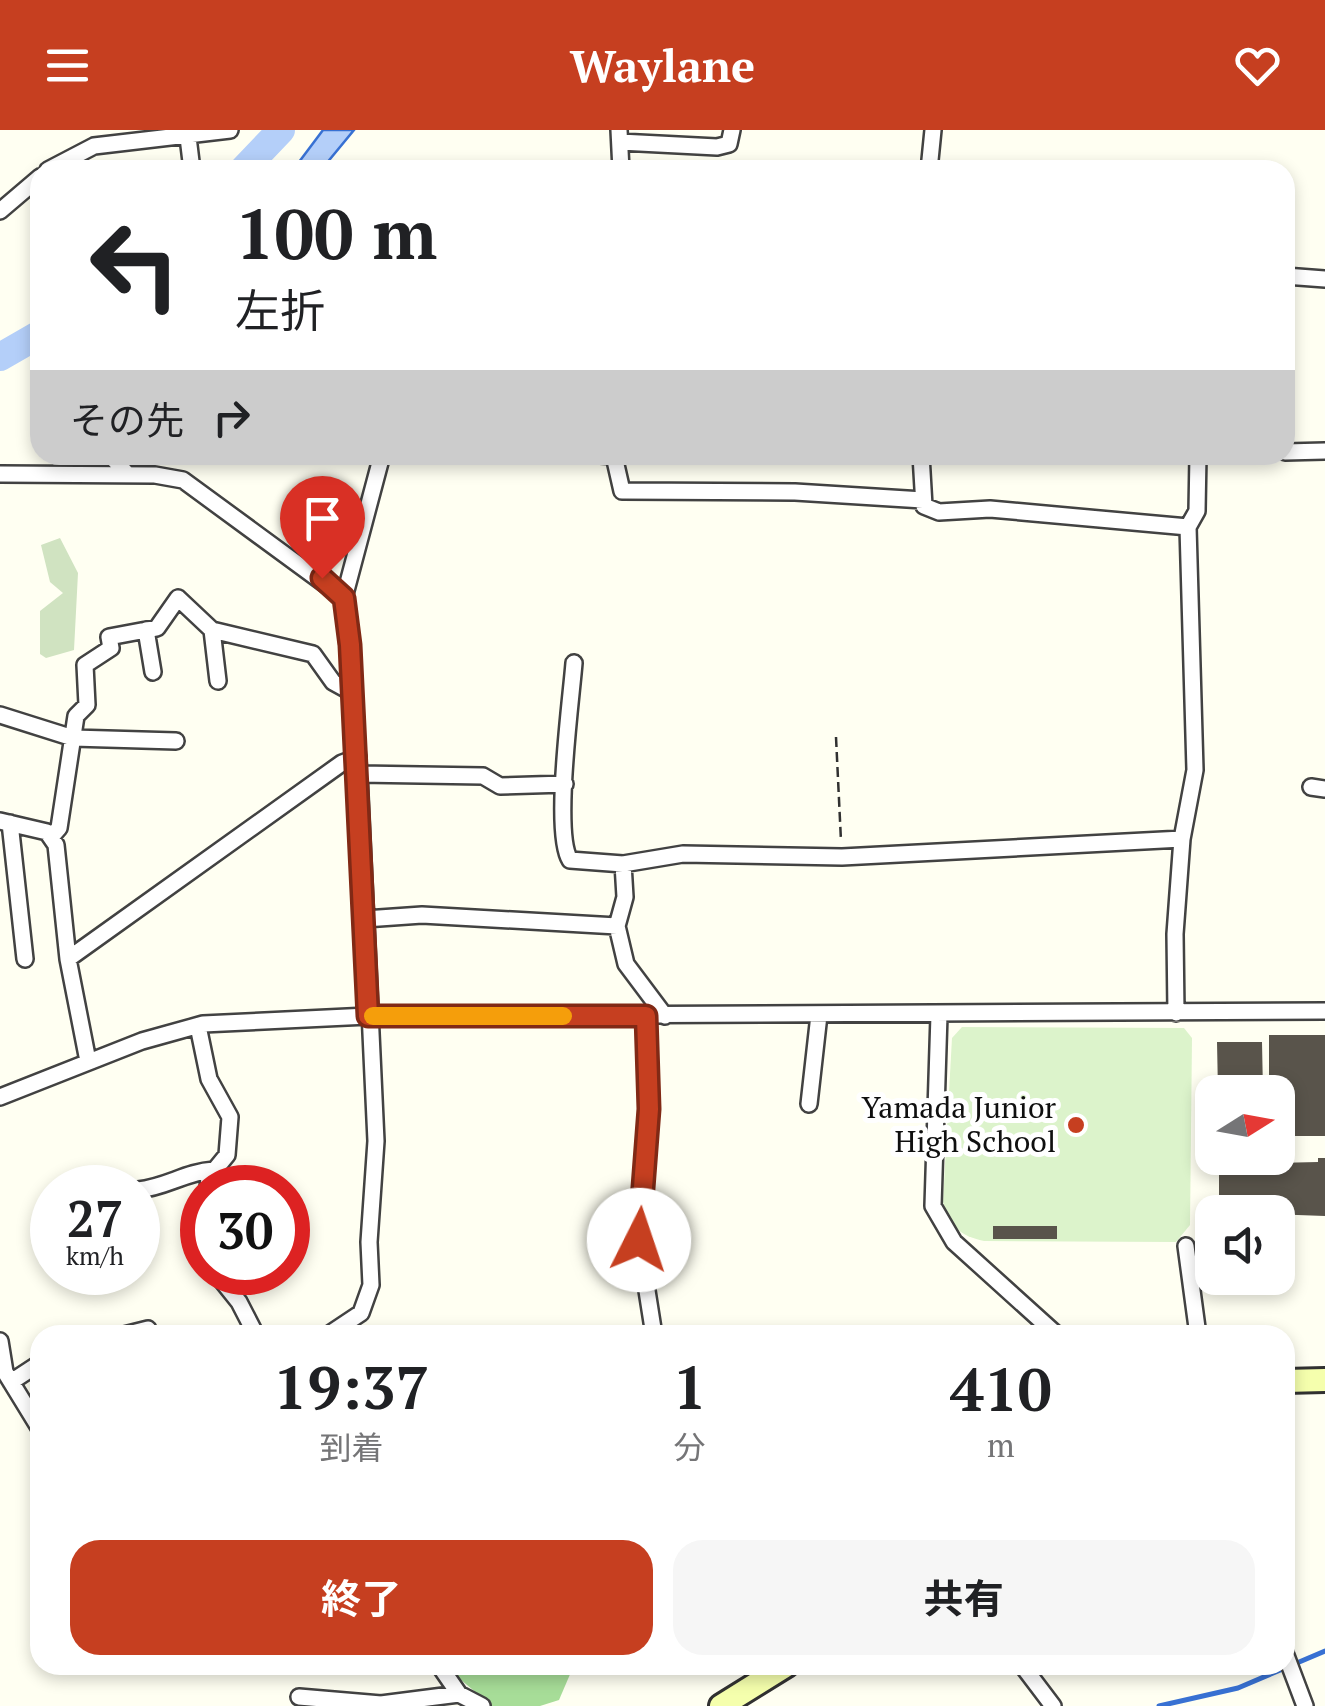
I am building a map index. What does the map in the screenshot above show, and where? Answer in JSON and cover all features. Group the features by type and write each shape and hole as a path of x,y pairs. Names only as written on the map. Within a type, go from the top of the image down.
{"street":[{"path":"63,160 73,153 129,136 188,137 230,130"},
{"path":"620,136 717,147 729,144 732,130"},
{"path":"930,160 933,130"},
{"path":"188,137 191,160"},
{"path":"0,211 30,186"},
{"path":"1295,277 1325,279"},
{"path":"1295,452 1325,451"},
{"path":"119,465 128,475"},
{"path":"343,1325 361,1313 372,1285 369,1242 376,1141 359,766 344,598 379,465"},
{"path":"616,465 622,491 795,492 923,500"},
{"path":"922,465 924,506 939,512 990,510 1188,527"},
{"path":"1176,1013 1182,839 1194,770 1188,527 1197,511 1198,465"},
{"path":"0,474 128,475 183,480 208,494 344,598"},
{"path":"88,1061 68,959 52,836 59,828 76,716 87,705 85,665 110,648 109,637 157,628 178,598 212,630 313,654 333,682 354,692"},
{"path":"146,630 153,672"},
{"path":"212,630 218,681"},
{"path":"574,663 564,784 563,851 570,860 623,864 683,854 842,857 1182,839"},
{"path":"0,715 73,738 176,741"},
{"path":"68,959 342,763 483,776 500,786 564,784"},
{"path":"25,959 5,822 52,836"},
{"path":"623,864 625,896 618,926 626,964 665,1016"},
{"path":"0,897 17,901"},
{"path":"365,919 422,915 618,926"},
{"path":"0,1097 88,1061 198,1026 368,1016 1325,1011"},
{"path":"939,1015 932,1206 954,1242 1046,1325"},
{"path":"646,1016 649,1109 639,1240 652,1325"},
{"path":"809,1104 819,1016"},
{"path":"198,1026 209,1079 230,1117 227,1155 218,1165"},
{"path":"1186,1246 1197,1325"},
{"path":"233,1295 251,1325"},
{"path":"0,1341 10,1382 30,1413"},
{"path":"10,1382 30,1369"},
{"path":"1295,1381 1325,1380"},
{"path":"446,1675 459,1694 482,1706"},
{"path":"721,1706 771,1675"},
{"path":"1029,1675 1052,1706"},
{"path":"1294,1675 1306,1706"},
{"path":"299,1698 381,1704 459,1694"}],"path":[{"path":"836,737 842,857"}],"green space":[{"path":"60,538 78,573 74,650 46,658 40,654 40,611 63,593 50,582 41,545"},
{"name":"Yamada Junior High School","path":"962,1027 1184,1028 1192,1038 1190,1225 1176,1242 984,1241 957,1229 943,1202 952,1038"},
{"path":"455,1675 570,1675 559,1700 540,1706 492,1706"}],"water":[{"path":"323,130 354,130 329,160 300,160"}],"building":[{"path":"1269,1035 1325,1035 1325,1136 1295,1136 1295,1075 1269,1075"},
{"path":"1217,1042 1262,1042 1263,1075 1218,1075"},
{"path":"1325,1158 1325,1216 1295,1215 1295,1195 1219,1195 1219,1175 1295,1175 1295,1163"},
{"path":"993,1226 1057,1226 1057,1239 993,1239"}],"waterway":[{"path":"252,160 281,130"},
{"path":"0,357 30,340"},
{"path":"1295,1664 1325,1651"},
{"path":"1159,1706 1238,1688 1269,1675"}],"slow traffic":[{"path":"373,1016 563,1016"}],"place":[{"name":"Yamada Junior High School","path":"1076,1125"}],"route":[{"path":"322,578 344,598 350,645 360,774 368,1016 646,1016 649,1109 639,1240"}]}
